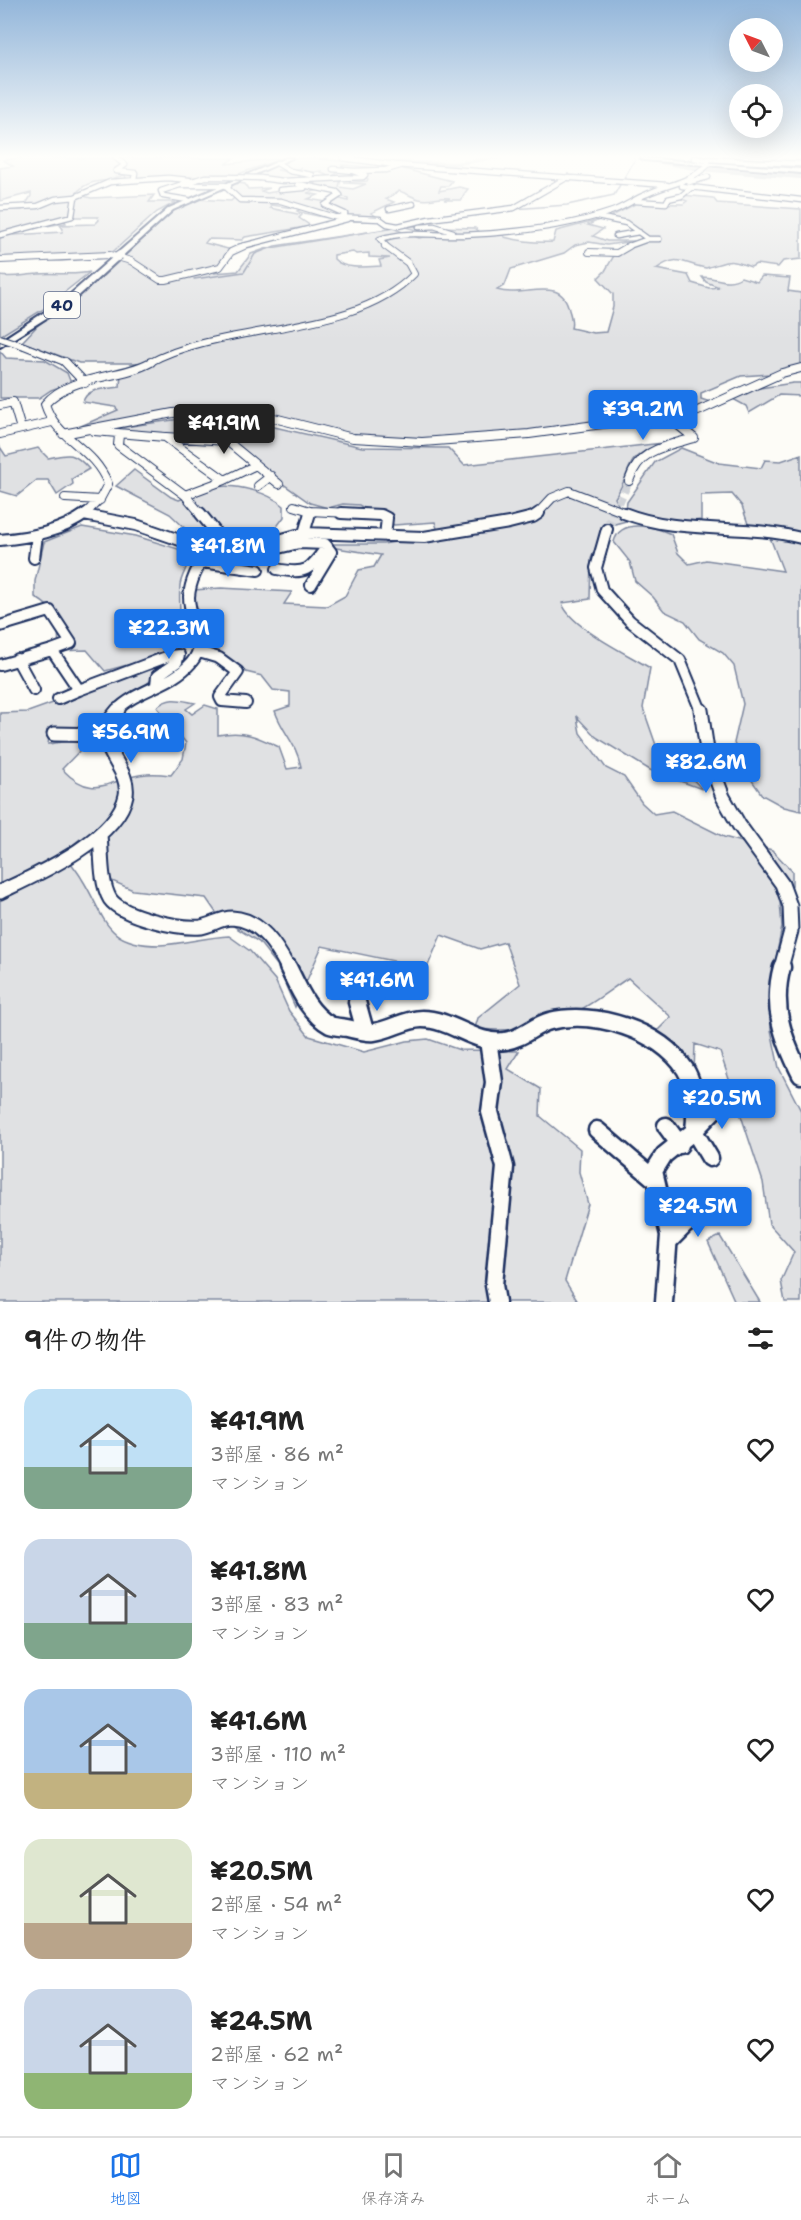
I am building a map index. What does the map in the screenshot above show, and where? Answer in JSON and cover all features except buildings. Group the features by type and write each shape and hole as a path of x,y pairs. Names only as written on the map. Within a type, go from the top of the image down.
{"main road":[{"name":"40","path":"0,345 69,300 159,219"}],"street":[{"path":"1,235 62,219"},
{"path":"0,260 26,256 57,259 112,255 134,260 160,280 166,280 220,267 231,252 239,247 347,219"},
{"path":"387,219 393,226 434,226 449,232 475,234"},
{"path":"406,225 431,219"},
{"path":"0,540 38,535 62,528 84,515 100,500 108,484 104,470 94,456 63,434 52,422 45,404 50,397 66,387 127,374 180,348 282,328 387,296 407,283 414,274 408,263 381,243 380,240 384,237 475,234 554,226 586,219"},
{"path":"603,219 626,223 648,238"},
{"path":"604,224 614,221"},
{"path":"1,235 47,230"},
{"path":"616,236 639,232"},
{"path":"589,252 617,253 648,238 658,239"},
{"path":"0,338 68,362 75,367 85,383"},
{"path":"63,434 173,413 229,411 282,419 352,438 422,442 529,434 668,417 698,411 782,373 801,368"},
{"path":"0,405 13,402 21,429"},
{"path":"629,481 632,466 642,455 694,438 668,417"},
{"path":"0,434 52,422"},
{"path":"84,429 119,435 226,441 279,484"},
{"path":"0,891 72,857 100,835 124,801 126,790 105,735 111,718 129,702 189,664 198,652 200,638 189,603 194,575 214,530 184,495 118,445 119,435"},
{"path":"165,436 225,480"},
{"path":"184,495 225,480 256,465"},
{"path":"258,486 271,476"},
{"path":"232,553 304,533 424,537 473,527 509,523 533,517 545,508 552,498 569,491 648,520 741,528 801,538"},
{"path":"65,498 100,500"},
{"path":"294,506 310,511 381,515 387,518 385,536"},
{"path":"304,533 310,511"},
{"path":"84,515 136,525 204,555 258,570"},
{"path":"607,529 596,568 602,590 630,621 668,648 680,660 705,718 708,757 723,797 739,825 782,884 790,906 791,931 778,981 777,1006 786,1046 801,1075"},
{"path":"34,558 38,535"},
{"path":"204,555 232,553 253,555 299,543 327,546 332,552 311,585"},
{"path":"277,569 302,574 307,572 327,546"},
{"path":"0,626 50,611 71,643 0,665"},
{"path":"52,650 80,690"},
{"path":"198,652 219,658 238,672 220,697 222,701 246,703"},
{"path":"58,699 169,656 179,656 177,662 157,676 156,685"},
{"path":"17,659 34,690"},
{"path":"54,734 105,735"},
{"path":"100,835 109,897 119,908 174,926 200,927 236,918 264,932 283,957 312,1010 331,1025 372,1033 420,1019 441,1020 488,1040 505,1041 549,1021 574,1018 603,1022 643,1036 672,1055 686,1071 696,1114 694,1131 710,1158"},
{"path":"357,1002 365,1031"},
{"path":"488,1040 494,1082 490,1112 505,1167 494,1285 496,1302"},
{"path":"652,1177 657,1165 667,1152 680,1145 722,1102"},
{"path":"666,1126 680,1145"},
{"path":"597,1130 652,1177 665,1210 669,1241 662,1285 664,1302"},
{"path":"669,1241 685,1225 708,1210"}],"shaded area":[{"path":"0,219 68,219 64,220 66,223 14,231 14,235 62,232 60,225 95,224 99,219 150,219 106,258 61,261 13,259 0,263"},
{"path":"164,219 300,219 311,226 245,237 242,240 208,239 205,243 232,250 226,254 221,269 214,273 238,271 251,254 265,249 392,228 419,238 434,235 402,226 475,228 480,232 505,232 504,237 516,240 553,242 556,231 599,220 588,225 603,229 593,236 607,241 634,241 607,245 589,242 575,245 564,253 511,269 505,285 497,290 518,292 550,290 558,293 565,299 572,321 571,328 593,333 606,332 613,307 613,294 598,278 616,252 645,239 645,235 631,225 611,219 801,219 801,259 783,261 778,267 756,264 751,267 738,262 724,262 706,268 675,261 663,264 656,269 688,275 692,283 709,288 719,287 706,282 702,277 732,281 741,277 757,282 762,276 790,278 788,291 801,293 801,366 771,374 741,376 701,393 701,399 710,402 685,410 630,421 573,428 434,439 391,439 358,435 264,413 226,408 171,411 81,426 118,410 115,407 83,402 85,397 93,391 120,387 121,373 135,368 138,363 79,363 22,342 37,326 102,277","holes":["353,252 356,254 369,253 369,257 390,258 379,260 381,266 363,267 344,265 334,259 334,255"]},
{"path":"334,219 375,219 359,221"},
{"path":"90,272 42,310 0,336 0,276"},
{"path":"0,351 6,358 45,360 67,373 71,383 51,390 39,398 0,398"},
{"path":"801,383 801,396 779,395 749,413 746,406 733,399 753,389"},
{"path":"194,417 231,417 362,447 448,448 464,465 663,443 634,459 615,498 626,521 604,527 591,559 590,599 562,603 567,612 587,630 650,668 643,708 657,748 702,789 650,770 596,737 577,717 580,733 606,768 624,777 642,803 654,814 672,811 724,837 772,850 792,871 792,886 780,902 782,927 769,993 771,1030 779,1068 801,1111 801,1302 785,1302 781,1281 794,1252 769,1224 763,1182 720,1052 695,1044 694,1073 653,1035 671,1017 628,978 583,1008 552,1021 513,1029 475,1028 478,1018 520,984 505,942 480,949 441,935 427,968 322,946 295,1007 277,965 259,942 219,917 206,898 133,890 112,881 80,839 64,852 82,879 102,917 117,934 141,944 160,945 229,936 250,951 275,980 289,1011 309,1036 364,1052 407,1041 428,1039 460,1050 519,1051 508,1069 541,1089 540,1116 580,1149 579,1172 588,1204 565,1281 578,1302 0,1302 0,713 28,712 164,663 150,681 93,726 50,731 48,744 75,740 88,742 62,769 84,785 94,787 134,776 171,775 183,759 186,743 157,707 166,701 175,700 195,703 186,709 192,714 205,705 218,709 218,735 242,734 263,740 279,747 287,769 301,767 296,751 275,711 290,706 290,692 273,690 262,676 246,672 226,657 193,648 197,619 187,601 194,590 221,588 292,592 284,604 327,606 345,596 359,570 374,567 381,555 311,544 383,544 439,535 435,522 394,525 359,505 343,504 328,508 310,503 217,437 145,435 103,430"},
{"path":"0,447 6,456 38,448 48,458 71,455 89,469 72,479 73,484 57,495 48,480 37,480 17,496 0,491"},
{"path":"681,448 719,463 761,468 765,460 781,461 801,454 801,811 784,807 762,795 746,772 734,743 743,704 734,666 723,653 699,639 685,621 664,611 653,597 635,581 630,562 614,542 617,534 630,527 655,528 671,534 678,553 689,564 706,560 783,571 769,535 748,524 742,506 732,494 701,495 701,520 663,525 626,509 627,502 655,462"},
{"path":"134,470 171,497 179,500 207,489 224,486 252,490 270,497 284,506 284,517 275,529 284,534 263,541 215,547 191,534 170,514 116,486"},
{"path":"82,527 136,536 188,552 188,561 180,585 180,628 175,652 105,671 87,650 59,651 58,625 54,613 35,597 35,581 44,542"},
{"path":"720,1236 760,1302 735,1302 708,1242"}],"waterway":[{"path":"194,279 244,272 255,254 275,246 408,226"}],"tunnel":[{"path":"614,514 629,481"},
{"path":"607,529 614,513"}]}
